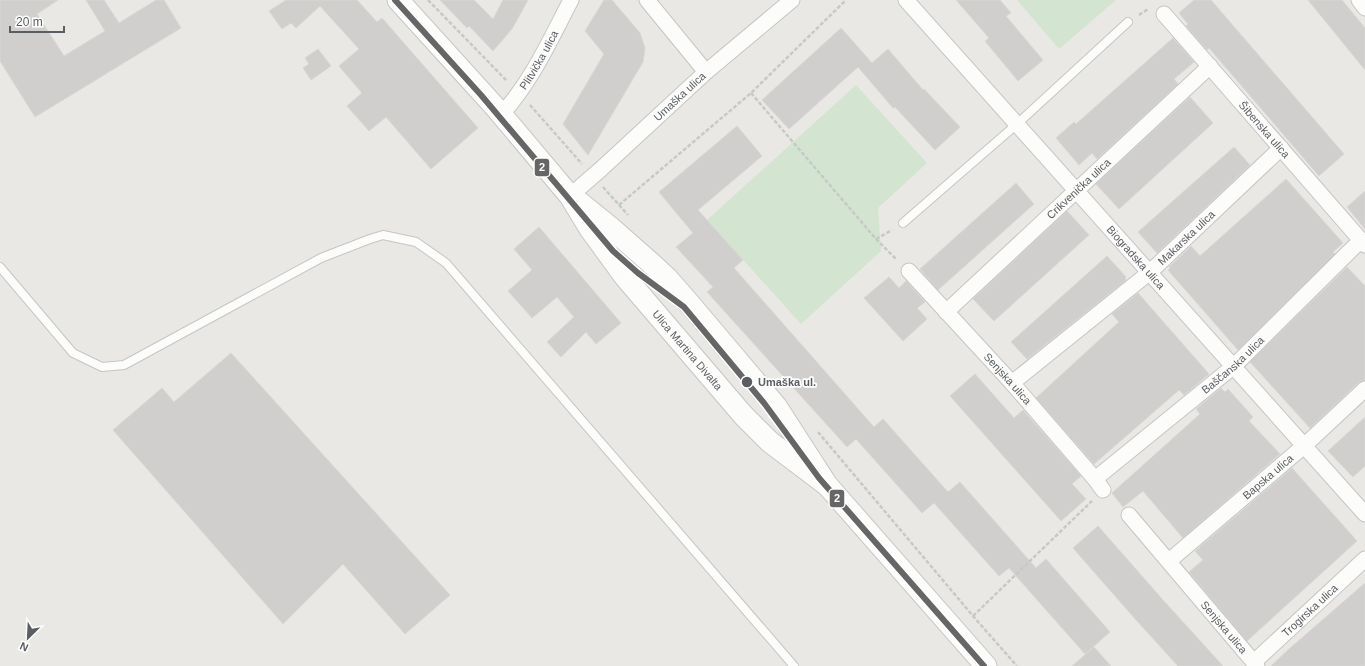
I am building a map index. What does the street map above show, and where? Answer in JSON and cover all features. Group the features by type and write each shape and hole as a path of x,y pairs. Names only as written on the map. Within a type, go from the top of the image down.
{"street":[{"name":"Ulica Martina Divalta","path":"398,0 501,115 570,196 590,229 625,277 743,415 770,442 827,485"},
{"name":"Plitvička ulica","path":"501,115 516,99 528,80 571,0"},
{"path":"646,0 706,72"},
{"name":"Umaška ulica","path":"570,196 706,72 792,0"},
{"name":"Biogradska ulica","path":"906,0 1365,514"},
{"path":"1358,0 1365,8"},
{"name":"Šibenska ulica","path":"1158,10 1210,66 1363,242"},
{"name":"Crikvenička ulica","path":"946,312 1210,66"},
{"name":"Makarska ulica","path":"1012,383 1150,272 1281,148"},
{"name":"Ulica Martina Divalta","path":"570,196 592,212 668,279 776,406 827,485 986,666"},
{"name":"Baščanska ulica","path":"1099,484 1234,366 1363,242"},
{"name":"Senjska ulica","path":"909,271 1012,383 1099,484"},
{"name":"Bapska ulica","path":"1169,561 1304,445 1365,389"},
{"name":"Senjska ulica","path":"1129,515 1256,664"},
{"name":"Trogirska ulica","path":"1256,664 1365,559"}],"lane":[{"path":"903,223 1017,124 1128,22"},
{"path":"0,267 73,353 102,367 124,365 321,258 383,235 416,242 446,263 794,666"}],"path":[{"path":"619,205 751,93 846,0"},
{"path":"1128,22 1158,10"},
{"path":"751,93 876,240 909,271"},
{"path":"876,240 903,223"},
{"path":"973,616 1099,484"}],"green space":[{"path":"1017,0 1116,0 1059,49"},
{"path":"856,85 927,163 878,208 881,251 801,324 707,220"}],"building":[{"path":"0,0 58,0 37,14 64,56 105,31 86,0 104,0 119,23 156,0 164,0 181,28 35,117 0,61"},
{"path":"286,0 357,0 377,22 382,18 478,128 431,169 386,117 369,131 347,106 362,93 339,66 359,49 320,6 296,28 291,23 282,29 269,11"},
{"path":"440,0 474,0 493,19 503,0 528,0 512,29 493,51 469,26 467,28"},
{"path":"604,0 612,0 640,33 645,48 643,62 588,155 563,124 604,54 585,31"},
{"path":"956,0 1000,0 1011,13 1006,16 1043,60 1018,81 985,41 989,38"},
{"path":"1194,0 1211,0 1344,154 1319,176 1209,48 1207,50 1186,26 1188,24 1179,13"},
{"path":"1308,0 1342,0 1365,28 1365,70"},
{"path":"841,28 872,63 888,49 923,90 924,89 960,127 935,150 895,107 893,108 858,67 789,129 762,100"},
{"path":"1173,38 1194,62 1174,79 1178,84 1097,159 1092,153 1079,165 1056,138 1074,122 1076,124"},
{"path":"318,49 331,66 311,80 303,68 309,64 305,58"},
{"path":"1190,97 1213,123 1119,209 1096,184"},
{"path":"737,126 762,156 698,210 743,260 734,268 874,427 883,419 948,492 960,482 1036,568 1046,559 1110,632 1085,654 1009,568 999,576 934,503 922,513 856,439 847,447 707,292 713,287 676,247 693,233 659,192"},
{"path":"1234,147 1250,165 1157,253 1138,232"},
{"path":"1286,179 1343,243 1333,252 1335,254 1238,350 1168,270 1170,268 1169,267 1191,246 1200,256"},
{"path":"1016,183 1034,204 938,290 920,269"},
{"path":"1365,191 1365,229 1347,207"},
{"path":"1067,211 1089,235 994,321 973,299"},
{"path":"539,227 621,323 596,344 586,332 561,357 547,342 574,317 557,297 532,318 508,291 532,270 514,249"},
{"path":"1107,256 1126,277 1126,280 1027,359 1011,342"},
{"path":"1347,267 1365,286 1365,380 1359,382 1310,428 1250,362"},
{"path":"889,277 899,288 906,281 925,302 917,308 927,319 903,341 864,298"},
{"path":"1138,293 1209,374 1184,395 1179,390 1094,464 1036,398 1119,322 1112,314"},
{"path":"231,353 450,595 405,634 343,564 283,624 113,430 162,388 174,402"},
{"path":"975,374 1014,418 1023,410 1081,476 1072,484 1086,499 1061,521 950,396"},
{"path":"1221,388 1225,392 1228,389 1253,417 1249,421 1280,454 1183,538 1143,491 1123,507 1112,493 1200,414 1196,409"},
{"path":"1365,417 1365,466 1353,477 1328,451"},
{"path":"1292,468 1357,541 1247,641 1189,572 1203,560 1195,551"},
{"path":"1098,526 1223,666 1178,666 1137,621 1073,548"},
{"path":"1365,583 1365,666 1271,666 1289,649"},
{"path":"1094,647 1111,666 1072,666"}],"transit line":[{"name":"2","path":"395,0 481,95 613,251 638,273 684,307 764,403 819,478 984,666"}],"place":[{"name":"Umaška ul.","path":"747,382"}]}
